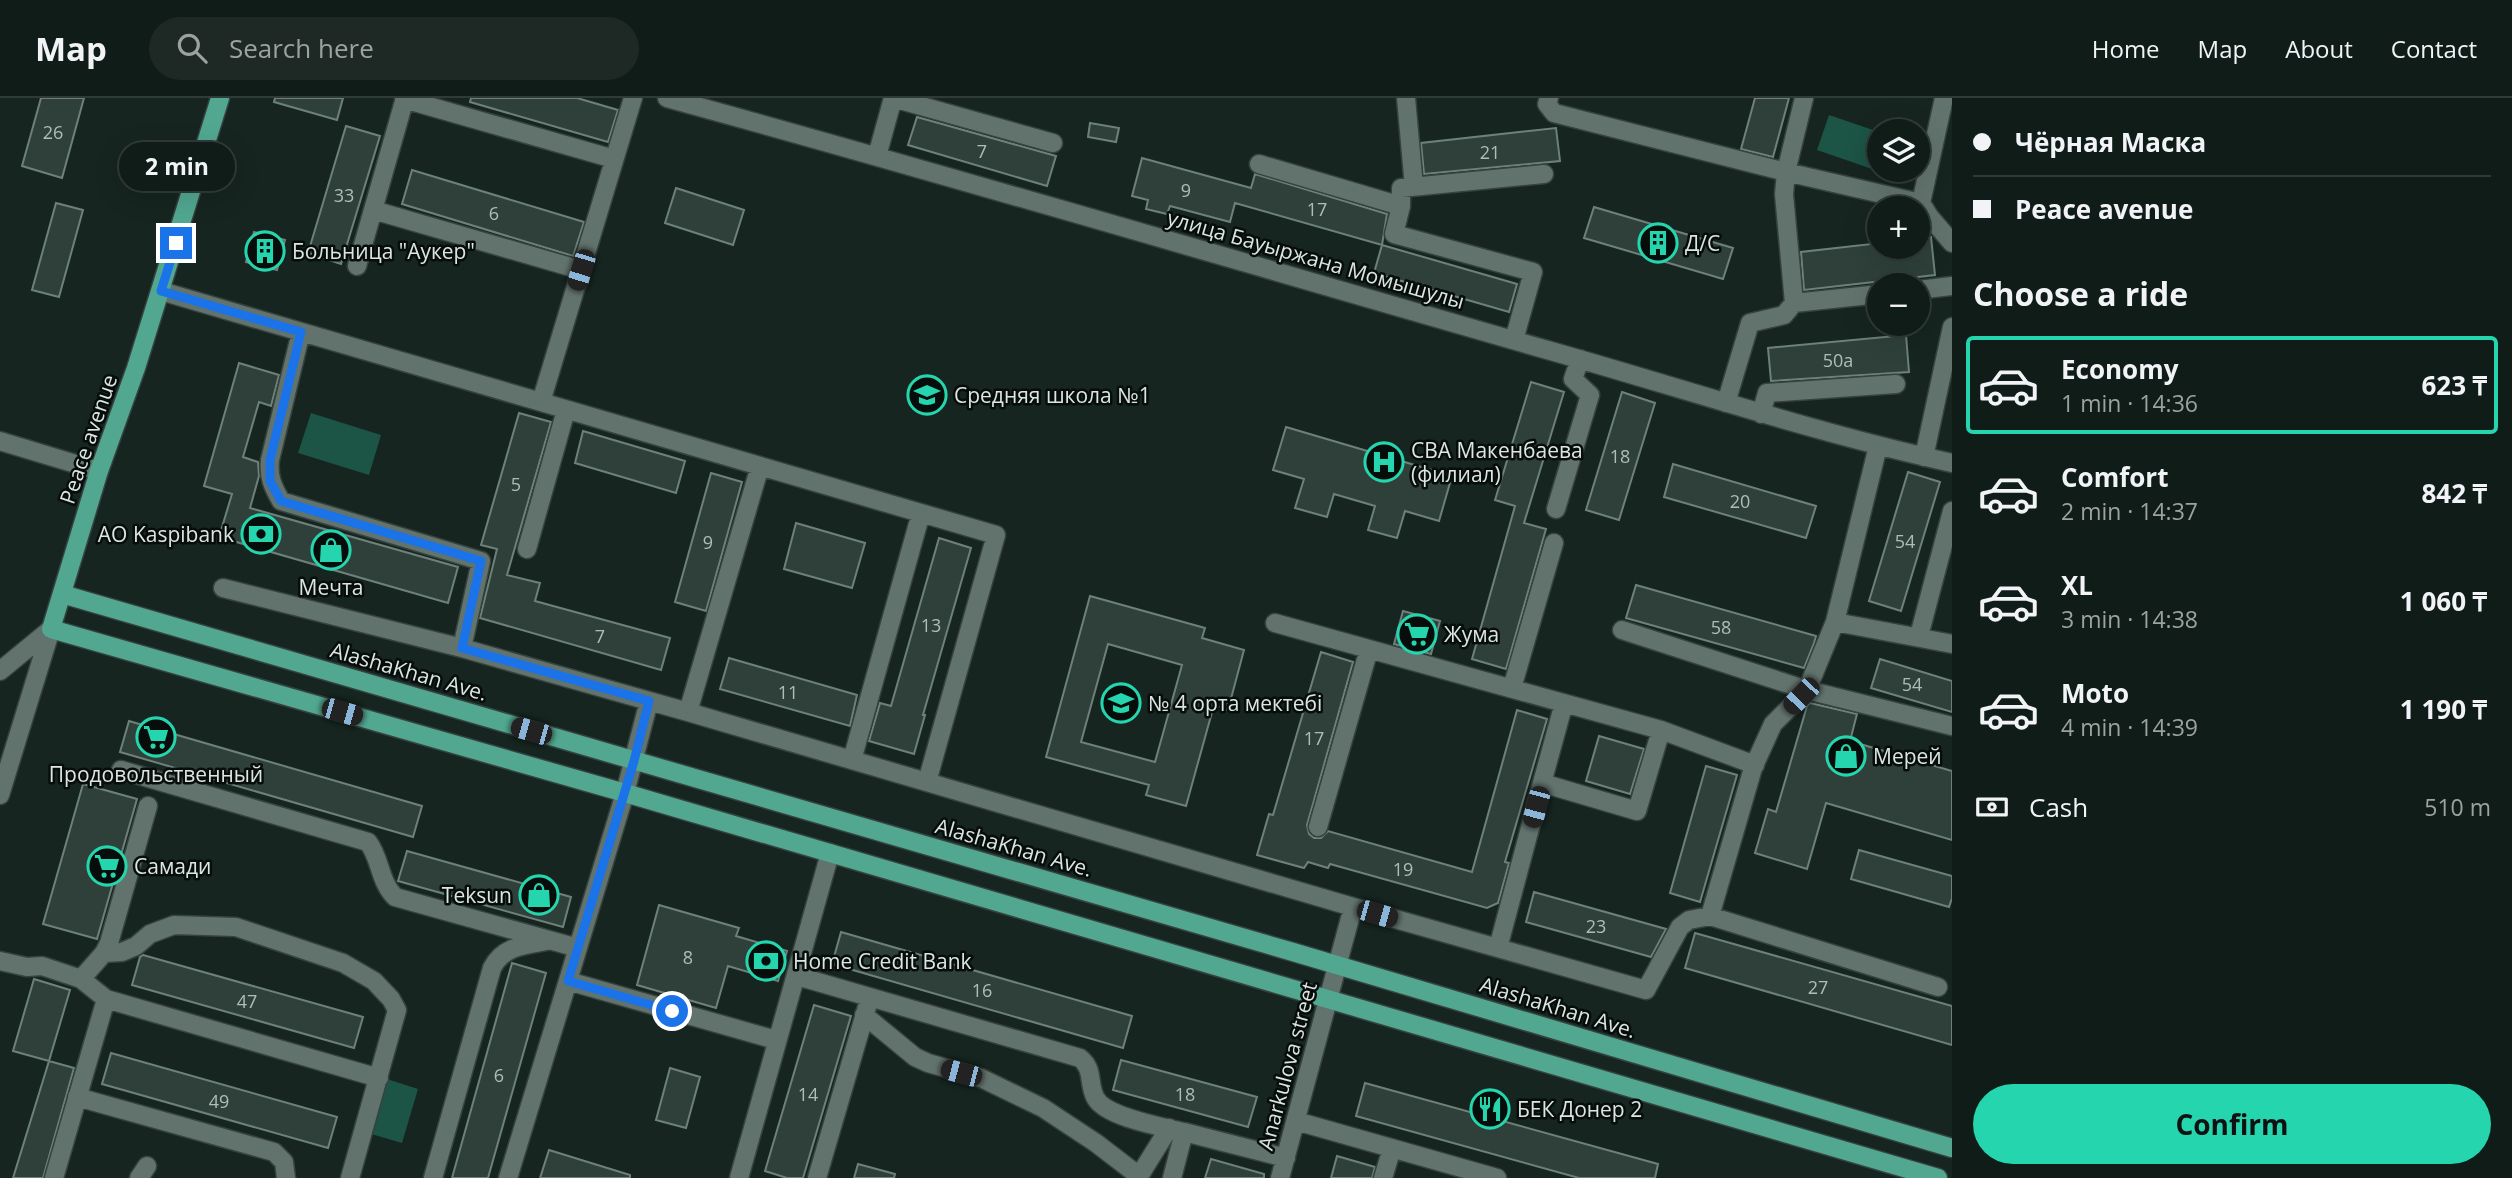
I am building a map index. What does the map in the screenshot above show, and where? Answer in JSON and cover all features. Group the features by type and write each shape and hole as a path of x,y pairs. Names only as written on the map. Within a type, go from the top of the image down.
{"main road":[{"name":"Peace avenue","path":"51,629 99,471 161,291 220,98"},
{"name":"AlashaKhan Ave.","path":"62,594 1339,965 1952,1148"},
{"path":"51,629 625,793 1938,1178"}],"street":[{"path":"541,402 633,98"},
{"name":"улица Бауыржана Момышулы","path":"667,98 1580,359 1761,414 1952,463"},
{"path":"877,156 893,98 1053,143"},
{"path":"1406,98 1414,187"},
{"path":"1549,98 1547,104 1554,113 1891,196"},
{"path":"1794,303 1783,194 1804,98"},
{"path":"1923,196 1944,98"},
{"path":"357,265 405,99 614,159"},
{"path":"1259,164 1401,206"},
{"path":"1514,340 1533,272 1395,234 1401,206 1401,188 1544,174"},
{"path":"373,210 581,270"},
{"path":"1930,217 1952,243"},
{"path":"1930,289 1952,286"},
{"path":"161,291 996,535 927,782"},
{"path":"1726,403 1750,323 1784,315 1794,303 1867,295"},
{"path":"1924,457 1950,349 1952,327"},
{"path":"301,332 268,471 275,490 281,501 481,561 462,648"},
{"path":"1556,509 1590,395 1573,379 1580,359"},
{"path":"1761,414 1767,393 1896,384"},
{"path":"527,549 566,410"},
{"path":"0,441 99,471"},
{"path":"1710,916 1755,765 1773,724 1807,690 1835,622 1878,446"},
{"path":"688,712 760,466"},
{"path":"1919,636 1952,511"},
{"path":"852,760 921,513"},
{"path":"1512,688 1554,543"},
{"path":"223,588 462,648 1646,990 1680,927 1689,920 1710,916 1938,987"},
{"path":"1275,622 1661,730 1755,765"},
{"path":"1835,622 1952,644"},
{"path":"0,671 51,629"},
{"name":"Peace avenue","path":"0,795 51,629"},
{"path":"1622,630 1807,690 1952,726"},
{"path":"1318,827 1369,649"},
{"path":"508,1178 625,793 649,701"},
{"path":"1498,948 1564,703"},
{"path":"1542,783 1637,811 1661,730"},
{"path":"121,770 368,842 382,881 395,897 578,948"},
{"path":"81,979 104,953 109,943 148,806"},
{"path":"739,1178 830,853"},
{"name":"Anarkulova street","path":"1280,1178 1353,907"},
{"path":"104,953 122,952 136,946 150,934 174,925 236,927 344,963 374,981 391,999 397,1010 351,1178"},
{"path":"433,1178 492,968 497,958 510,949 551,940"},
{"path":"0,961 27,967 42,966 81,979 106,999 379,1078"},
{"path":"797,976 1080,1058 1090,1070 1091,1088 1097,1102 1108,1111 1286,1158"},
{"path":"568,981 776,1040"},
{"path":"817,1178 869,997"},
{"path":"54,1178 106,999"},
{"path":"864,1015 915,1057 981,1078 1043,1108 1097,1143 1139,1177 1176,1130"},
{"path":"77,1097 274,1152 284,1162 286,1178"},
{"path":"1296,1121 1497,1178"},
{"path":"1172,1178 1176,1130"},
{"path":"1383,1178 1392,1148"}],"green space":[{"path":"1829,115 1867,128 1867,167 1817,150"},
{"path":"311,413 381,435 369,475 298,453"},
{"path":"387,1079 418,1089 402,1143 371,1134"}],"building":[{"path":"41,98 84,98 62,178 22,166"},
{"path":"275,98 343,98 337,120 274,102"},
{"path":"471,98 577,98 618,110 608,142 470,102"},
{"path":"1755,98 1789,98 1773,157 1741,149"},
{"path":"917,117 1056,156 1047,186 908,145"},
{"path":"1090,123 1119,128 1116,142 1088,137"},
{"path":"346,126 380,136 341,264 308,253"},
{"path":"1556,128 1560,161 1424,174 1421,143"},
{"path":"1142,158 1251,188 1255,174 1387,214 1382,245 1235,203 1230,222 1170,206 1167,214 1146,209 1148,200 1132,196"},
{"path":"412,170 584,222 573,256 402,204"},
{"path":"676,188 744,210 733,245 665,223"},
{"path":"56,203 83,210 59,297 32,290"},
{"name":"Д/С","path":"1594,207 1733,248 1723,279 1584,238"},
{"name":"Больница \"Аукер\"","path":"254,232 285,240 277,270 246,262"},
{"path":"1930,237 1935,275 1867,273 1867,283 1804,290 1801,252 1867,244 1867,259 1930,259"},
{"path":"1382,245 1517,284 1509,312 1374,273"},
{"path":"1906,336 1909,372 1771,381 1768,348"},
{"path":"239,363 279,375 271,406 259,402 243,457 258,462 259,476 250,508 458,567 448,603 219,537 232,494 204,486"},
{"path":"1531,382 1564,392 1524,523 1546,529 1506,669 1472,659 1515,506 1495,500"},
{"path":"1622,392 1655,403 1619,520 1586,510"},
{"path":"519,413 551,422 507,575 540,583 535,601 670,638 661,670 480,618 497,549 481,545"},
{"path":"1286,427 1452,476 1439,521 1405,511 1397,538 1368,530 1375,506 1334,494 1327,517 1295,508 1304,479 1273,470"},
{"path":"583,431 685,461 676,493 575,463"},
{"path":"1673,464 1816,506 1806,538 1664,497"},
{"path":"1908,472 1940,482 1901,611 1869,601"},
{"path":"711,473 742,482 706,611 675,602"},
{"path":"796,523 865,543 852,588 784,569"},
{"path":"939,538 971,548 914,754 869,741 880,703 891,706"},
{"path":"1636,585 1816,636 1804,668 1626,618"},
{"path":"1090,596 1205,628 1202,638 1244,650 1228,710 1214,705 1186,806 1146,795 1149,785 1046,757","holes":["1108,644 1182,665 1155,762 1081,742"]},
{"name":"Жума","path":"1403,611 1440,621 1431,654 1394,644"},
{"path":"1321,652 1353,662 1307,825 1309,834 1314,838 1321,838 1328,831 1472,872 1517,710 1547,719 1505,862 1509,863 1498,903 1487,908 1330,864 1328,868 1308,862 1304,868 1257,855 1269,814 1273,815"},
{"path":"729,658 857,695 850,726 720,689"},
{"path":"1880,659 1952,681 1952,712 1871,688"},
{"name":"Мерей","path":"1810,703 1857,714 1850,741 1952,771 1952,840 1826,803 1807,869 1755,853 1768,809 1776,812"},
{"path":"129,721 422,806 413,837 120,752"},
{"path":"1599,736 1644,749 1630,794 1586,781"},
{"path":"1706,766 1737,775 1700,902 1670,893"},
{"path":"83,784 137,799 97,939 43,924"},
{"path":"1859,850 1952,876 1952,898 1949,907 1851,879"},
{"path":"407,851 571,897 563,927 398,881"},
{"path":"1534,892 1666,929 1651,957 1526,922"},
{"path":"659,905 739,928 736,936 787,951 778,981 728,966 716,1008 637,985"},
{"path":"841,932 1132,1016 1123,1048 832,964"},
{"path":"1695,933 1952,1006 1952,1045 1685,968"},
{"path":"143,955 363,1017 354,1048 132,985 140,957"},
{"path":"512,963 546,973 488,1178 452,1178"},
{"path":"34,979 70,990 49,1061 13,1051"},
{"path":"814,1005 851,1016 803,1178 787,1178 765,1171"},
{"path":"111,1053 337,1117 328,1148 102,1084"},
{"path":"1121,1060 1257,1097 1248,1127 1113,1090"},
{"path":"49,1061 74,1068 43,1178 13,1178"},
{"path":"670,1068 700,1077 686,1128 656,1120"},
{"path":"1365,1083 1658,1164 1655,1178 1579,1178 1356,1116"},
{"path":"549,1150 630,1175 630,1178 540,1178"},
{"path":"1337,1156 1375,1167 1372,1178 1331,1178"},
{"path":"1211,1159 1264,1174 1264,1178 1205,1178"},
{"path":"858,1164 895,1174 894,1178 854,1178"}],"place":[{"name":"Д/С","path":"1658,243"},
{"name":"Больница \"Аукер\"","path":"265,251"},
{"name":"Средняя школа №1","path":"927,395"},
{"name":"СВА Макенбаева (филиал)","path":"1384,462"},
{"name":"AO Kaspibank","path":"261,534"},
{"name":"Мечта","path":"331,550"},
{"name":"Жума","path":"1417,634"},
{"name":"№ 4 орта мектебі","path":"1121,703"},
{"name":"Продовольственный","path":"156,737"},
{"name":"Мерей","path":"1846,756"},
{"name":"Самади","path":"107,866"},
{"name":"Teksun","path":"539,895"},
{"name":"Home Credit Bank","path":"766,961"},
{"name":"БЕК Донер 2","path":"1490,1109"}],"route":[{"path":"176,243 161,291 301,332 268,471 270,481 281,501 481,561 462,648 649,701 634,761 568,981 672,1011"}]}
